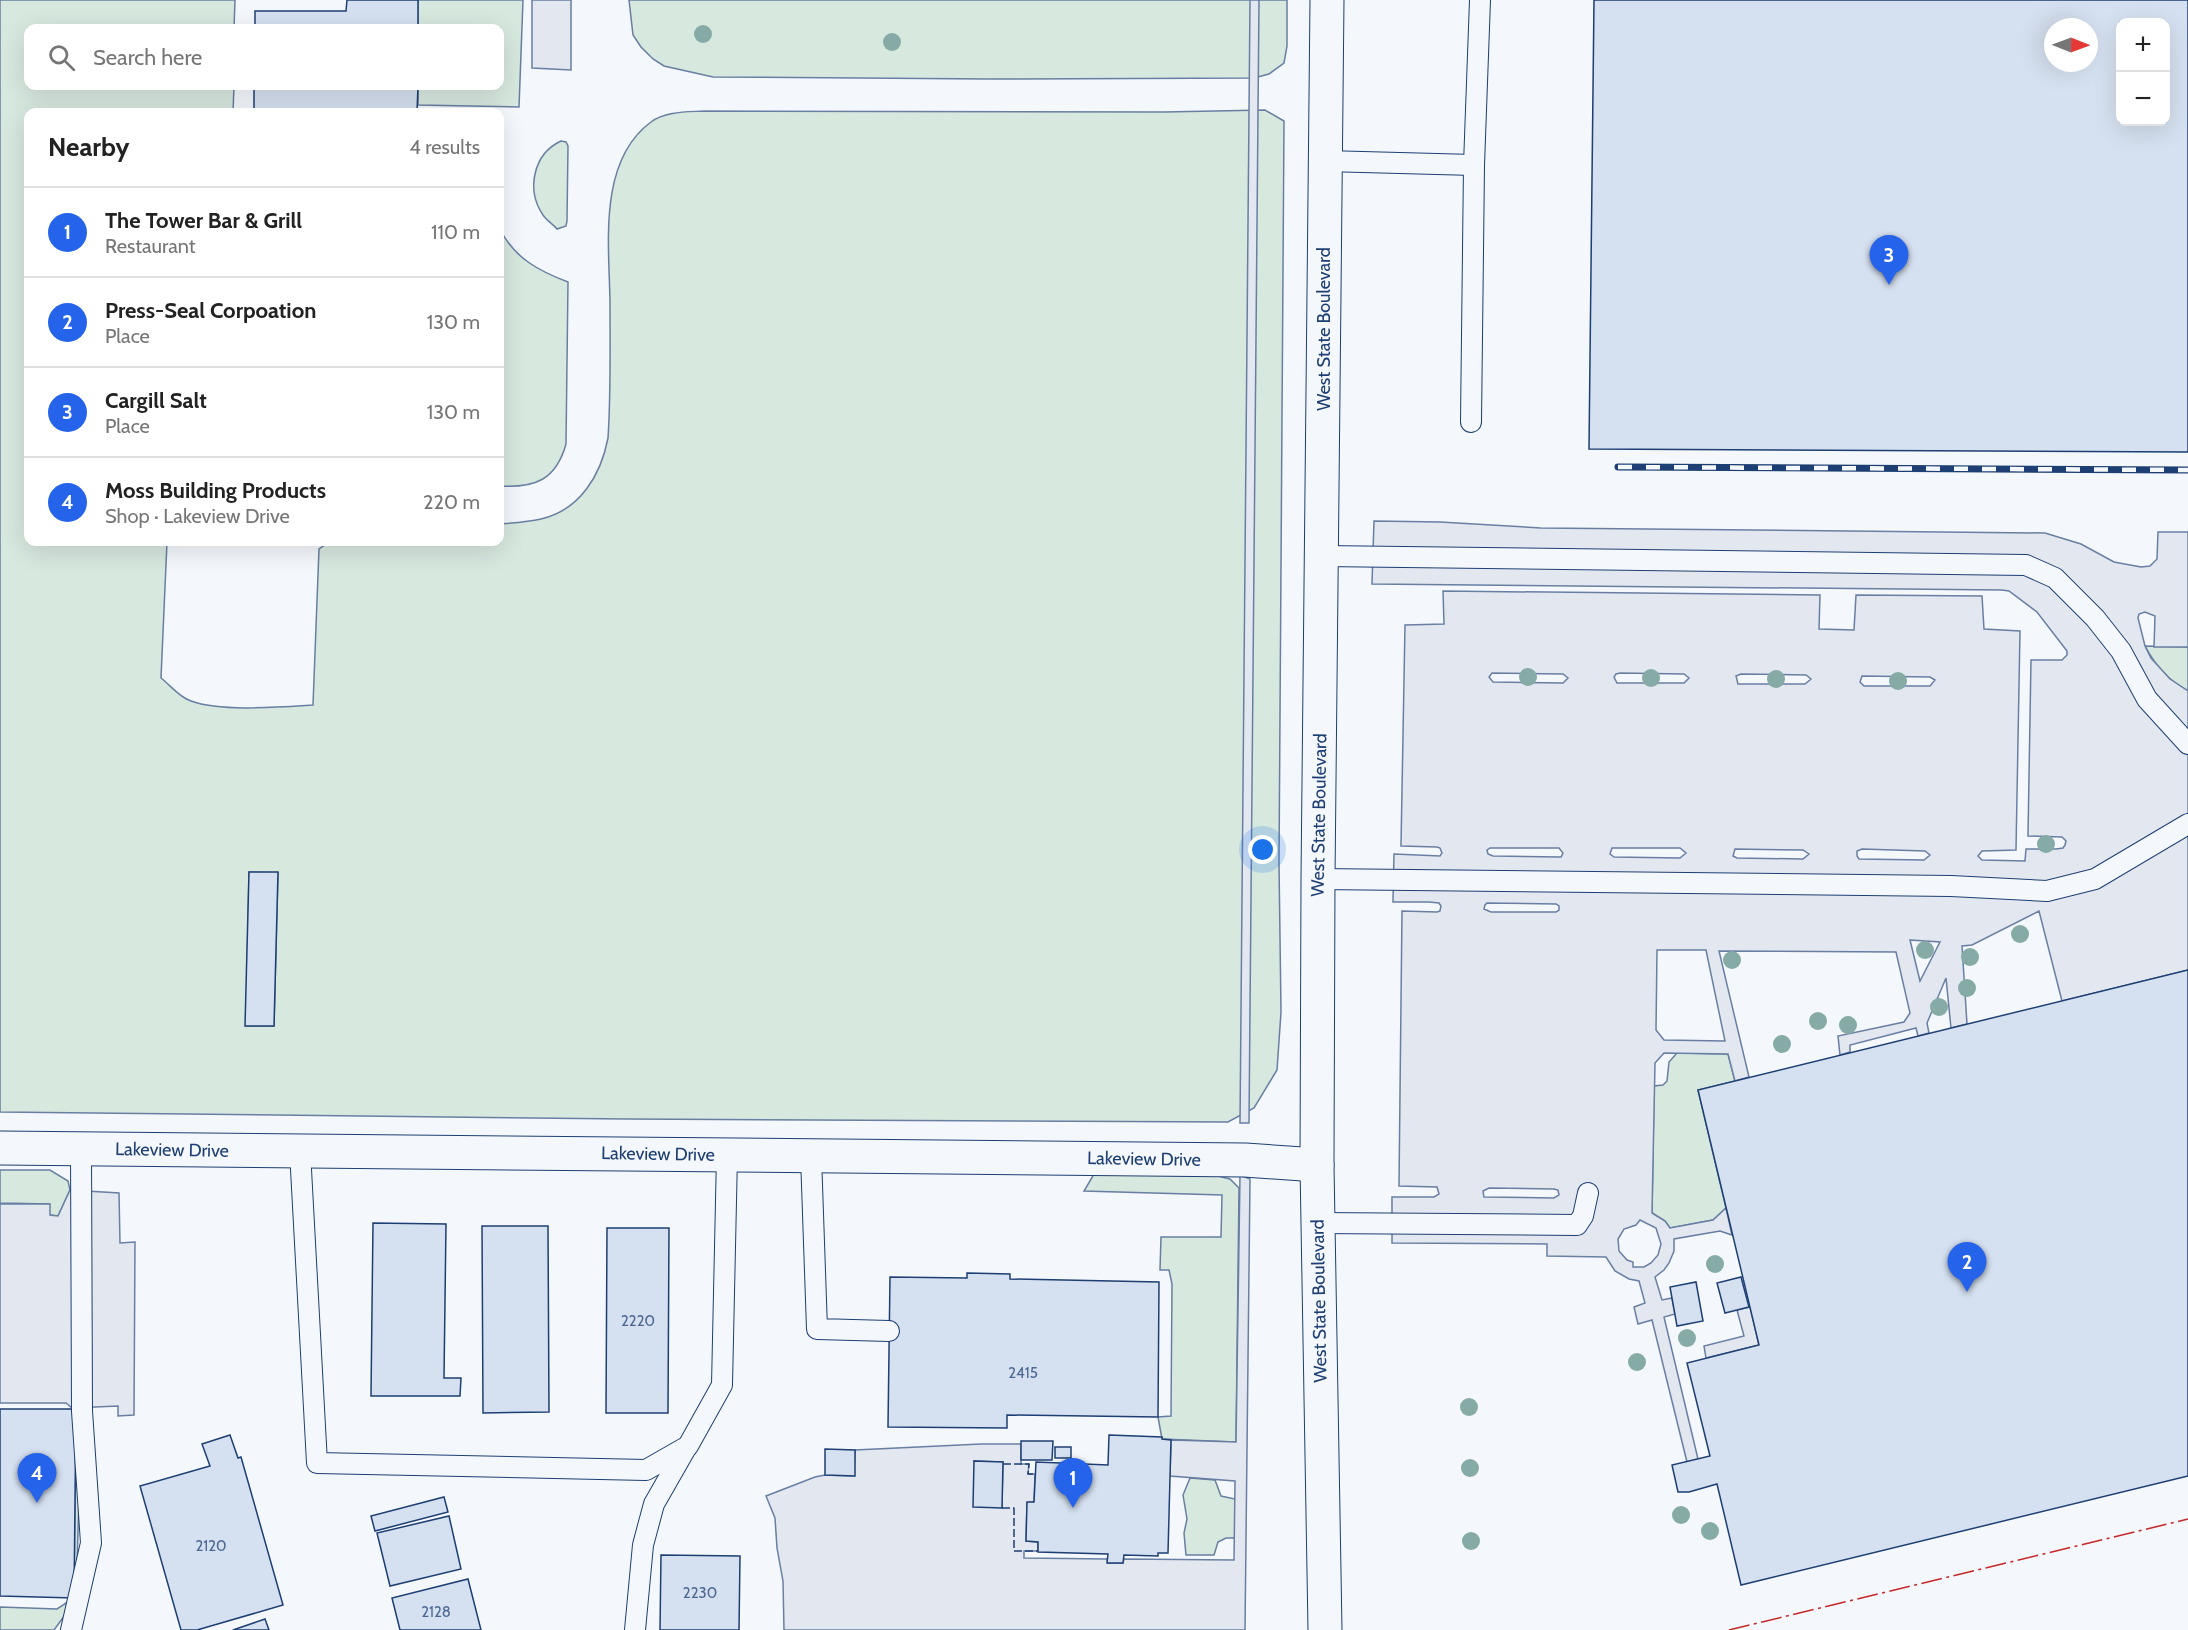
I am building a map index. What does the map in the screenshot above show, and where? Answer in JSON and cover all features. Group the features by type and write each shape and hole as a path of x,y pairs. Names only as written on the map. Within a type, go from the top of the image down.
{"main road":[{"name":"West State Boulevard","path":"1325,1630 1317,1223 1317,879 1327,0"},
{"name":"Lakeview Drive","path":"0,1148 1245,1160 1317,1165"}],"lane":[{"path":"1471,422 1474,165 1479,0"},
{"path":"1325,160 1474,165"},
{"path":"1322,556 2026,566 2055,578 2095,618 2121,651 2147,699 2188,744"},
{"path":"1317,879 1951,886 2047,891 2095,879 2188,824"},
{"path":"71,1630 91,1543 82,1411 81,1149"},
{"path":"300,1151 317,1463 646,1470 688,1446"},
{"path":"635,1630 643,1545 654,1504 722,1385 727,1155"},
{"path":"811,1156 817,1329 889,1331"},
{"path":"1317,1223 1577,1225 1583,1216 1588,1192"}],"shaded area":[{"path":"0,0 235,0 234,24 24,24 24,90 234,90 233,108 24,108 24,546 167,546 161,678 187,699 218,707 313,705 319,549 323,546 504,546 504,524 536,520 555,514 567,508 587,489 600,465 608,438 610,404 609,230 614,181 622,158 634,139 657,118 677,113 704,111 1164,112 1265,110 1284,121 1279,864 1281,1012 1277,1070 1254,1108 1228,1122 627,1119 0,1112","holes":["249,872 278,873 274,1026 246,1026"]},
{"path":"418,0 523,0 519,107 418,105 418,90 504,90 504,24 418,24"},
{"path":"532,0 571,0 571,70 532,68"},
{"path":"629,0 1287,0 1287,46 1284,63 1269,74 1254,78 713,77 664,66 653,59 633,35"},
{"path":"1250,0 1259,0 1249,1123 1240,1123"},
{"path":"561,141 566,142 568,146 567,221 566,226 557,229 545,217 538,205 534,184 535,174 544,155"},
{"path":"504,236 512,248 528,262 568,282 566,444 562,456 550,474 534,483 504,486"},
{"path":"1374,521 1541,528 2045,533 2081,544 2114,562 2141,567 2150,566 2157,559 2158,532 2188,532 2188,647 2154,647 2155,616 2145,612 2139,614 2138,618 2145,646 2151,658 2170,679 2188,691 2188,970 2062,1001 2039,911 1972,945 1962,946 1967,1024 1951,1028 1946,978 1927,1023 1929,1033 1918,1036 1916,1028 1850,1045 1850,1052 1840,1055 1838,1036 1904,1022 1910,1013 1896,952 1719,951 1749,1077 1735,1081 1728,1054 1664,1053 1655,1063 1652,1213 1665,1221 1670,1228 1713,1220 1726,1208 1732,1235 1720,1231 1674,1239 1674,1251 1669,1263 1655,1277 1662,1300 1672,1298 1675,1314 1664,1317 1698,1459 1687,1462 1652,1320 1638,1324 1634,1307 1645,1303 1639,1281 1629,1279 1615,1271 1606,1257 1547,1256 1547,1244 1392,1243 1392,1197 1434,1197 1439,1194 1437,1187 1399,1186 1402,911 1437,912 1440,911 1441,906 1439,903 1429,902 1393,902 1394,854 1440,856 1442,853 1437,847 1401,846 1405,625 1444,624 1443,591 1820,595 1819,629 1854,630 1856,595 1982,596 1984,629 2020,631 2016,850 1982,851 1978,856 1982,860 2025,861 2026,849 2056,849 2063,848 2065,845 2066,841 2062,837 2028,836 2031,660 2062,660 2067,655 2067,651 2037,612 2009,591 2002,590 1372,584","holes":["1492,673 1563,674 1568,678 1563,683 1493,682 1489,677","1620,673 1684,674 1689,678 1684,683 1617,683 1614,677","1741,674 1806,675 1811,679 1805,684 1738,684 1736,676","1862,676 1930,677 1935,680 1930,686 1864,686 1860,682","1490,848 1559,848 1563,853 1561,857 1488,854 1487,850","1612,848 1680,848 1686,853 1680,858 1614,857 1610,854","1735,849 1803,850 1809,854 1803,859 1737,858 1733,856","1862,849 1925,851 1930,855 1924,860 1859,859 1857,851","1487,903 1556,904 1559,906 1556,912 1491,912 1484,909","1910,940 1940,942 1920,981","1657,950 1706,950 1725,1041 1664,1040 1656,1030","1489,1188 1554,1189 1558,1190 1559,1195 1554,1198 1484,1197 1483,1191","1640,1220 1656,1228 1661,1244 1658,1255 1651,1263 1644,1267 1633,1267 1633,1262 1627,1260 1619,1251 1618,1239 1624,1229 1636,1225"]},
{"path":"2145,646 2188,647 2188,691 2163,672"},
{"path":"1677,1053 1728,1054 1735,1081 1698,1090 1726,1208 1713,1220 1670,1228 1665,1221 1652,1213 1654,1086 1663,1085 1667,1081 1669,1062"},
{"path":"0,1170 50,1170 68,1181 70,1190 58,1216 49,1215 49,1204 0,1203"},
{"path":"1094,1174 1218,1176 1230,1179 1239,1188 1236,1442 1162,1439 1158,1417 1171,1416 1172,1284 1169,1270 1160,1270 1161,1237 1221,1237 1222,1195 1084,1191"},
{"path":"1240,1175 1250,1179 1245,1630 784,1630 783,1581 775,1518 766,1496 815,1477 854,1476 855,1450 1021,1444 1021,1464 1029,1464 1028,1474 1035,1474 1034,1502 1027,1503 1026,1541 1038,1542 1038,1551 1024,1551 1024,1558 1107,1559 1108,1563 1123,1563 1124,1559 1234,1560 1235,1481 1170,1476 1171,1440 1236,1442","holes":["974,1461 1003,1462 1002,1507"]},
{"path":"70,1190 119,1193 120,1243 135,1242 134,1415 118,1416 118,1406 72,1408 66,1403 0,1403 0,1204 50,1204 50,1215 58,1216"},
{"path":"1750,1307 1759,1345 1706,1358 1704,1346 1744,1336 1737,1310"},
{"path":"76,1409 80,1462 76,1600 54,1630 0,1630 0,1607 57,1609 74,1598"},
{"path":"1190,1478 1215,1480 1221,1496 1235,1499 1235,1538 1226,1538 1218,1542 1214,1555 1186,1555 1184,1533 1187,1519 1183,1495"}],"building":[{"path":"347,0 418,0 418,24 255,24 255,11 346,11"},
{"path":"1594,0 2188,0 2188,452 1589,449"},
{"path":"254,90 418,90 417,108 254,108"},
{"path":"249,872 278,872 274,1026 245,1026"},
{"path":"2188,970 2188,1476 1741,1585 1717,1484 1689,1492 1678,1492 1672,1465 1710,1456 1687,1363 1759,1345 1698,1090"},
{"path":"373,1223 446,1224 444,1378 461,1378 460,1396 371,1396"},
{"path":"482,1226 548,1226 549,1412 483,1413"},
{"path":"607,1228 669,1228 668,1413 606,1413"},
{"path":"967,1273 1010,1274 1010,1279 1159,1282 1158,1417 1007,1415 1007,1428 888,1427 890,1277 967,1278"},
{"path":"1741,1277 1749,1307 1725,1313 1717,1283"},
{"path":"1696,1282 1703,1321 1677,1326 1670,1287"},
{"path":"0,1409 76,1409 74,1598 0,1596"},
{"path":"230,1435 238,1458 241,1457 283,1605 197,1630 181,1630 140,1486 210,1466 202,1444"},
{"path":"1109,1435 1162,1437 1162,1439 1171,1440 1168,1553 1158,1553 1158,1556 1124,1555 1123,1563 1107,1563 1108,1554 1038,1552 1038,1542 1026,1541 1027,1502 1034,1502 1036,1462 1108,1465"},
{"path":"1021,1441 1053,1441 1052,1460 1021,1460"},
{"path":"1055,1447 1071,1447 1071,1458 1055,1458"},
{"path":"825,1449 855,1450 855,1476 825,1475"},
{"path":"974,1461 1003,1462 1002,1508 973,1507"},
{"path":"444,1497 448,1512 375,1531 371,1516"},
{"path":"449,1516 461,1569 390,1586 377,1533"},
{"path":"661,1555 740,1556 739,1630 660,1630"},
{"path":"468,1579 481,1630 400,1630 392,1598"},
{"path":"265,1619 269,1630 233,1630"}],"railway":[{"path":"1618,467 2188,470"}],"fence":[{"path":"1003,1464 1029,1464 1028,1474 1035,1474"},
{"path":"1002,1508 1014,1508 1014,1551 1038,1551"}],"power":[{"path":"1729,1630 2188,1519"}],"place":[{"name":"Cargill Salt","path":"1889,285"},
{"name":"Press-Seal Corpoation","path":"1967,1292"},
{"name":"Moss Building Products","path":"37,1503"},
{"name":"The Tower Bar & Grill","path":"1073,1508"}]}
